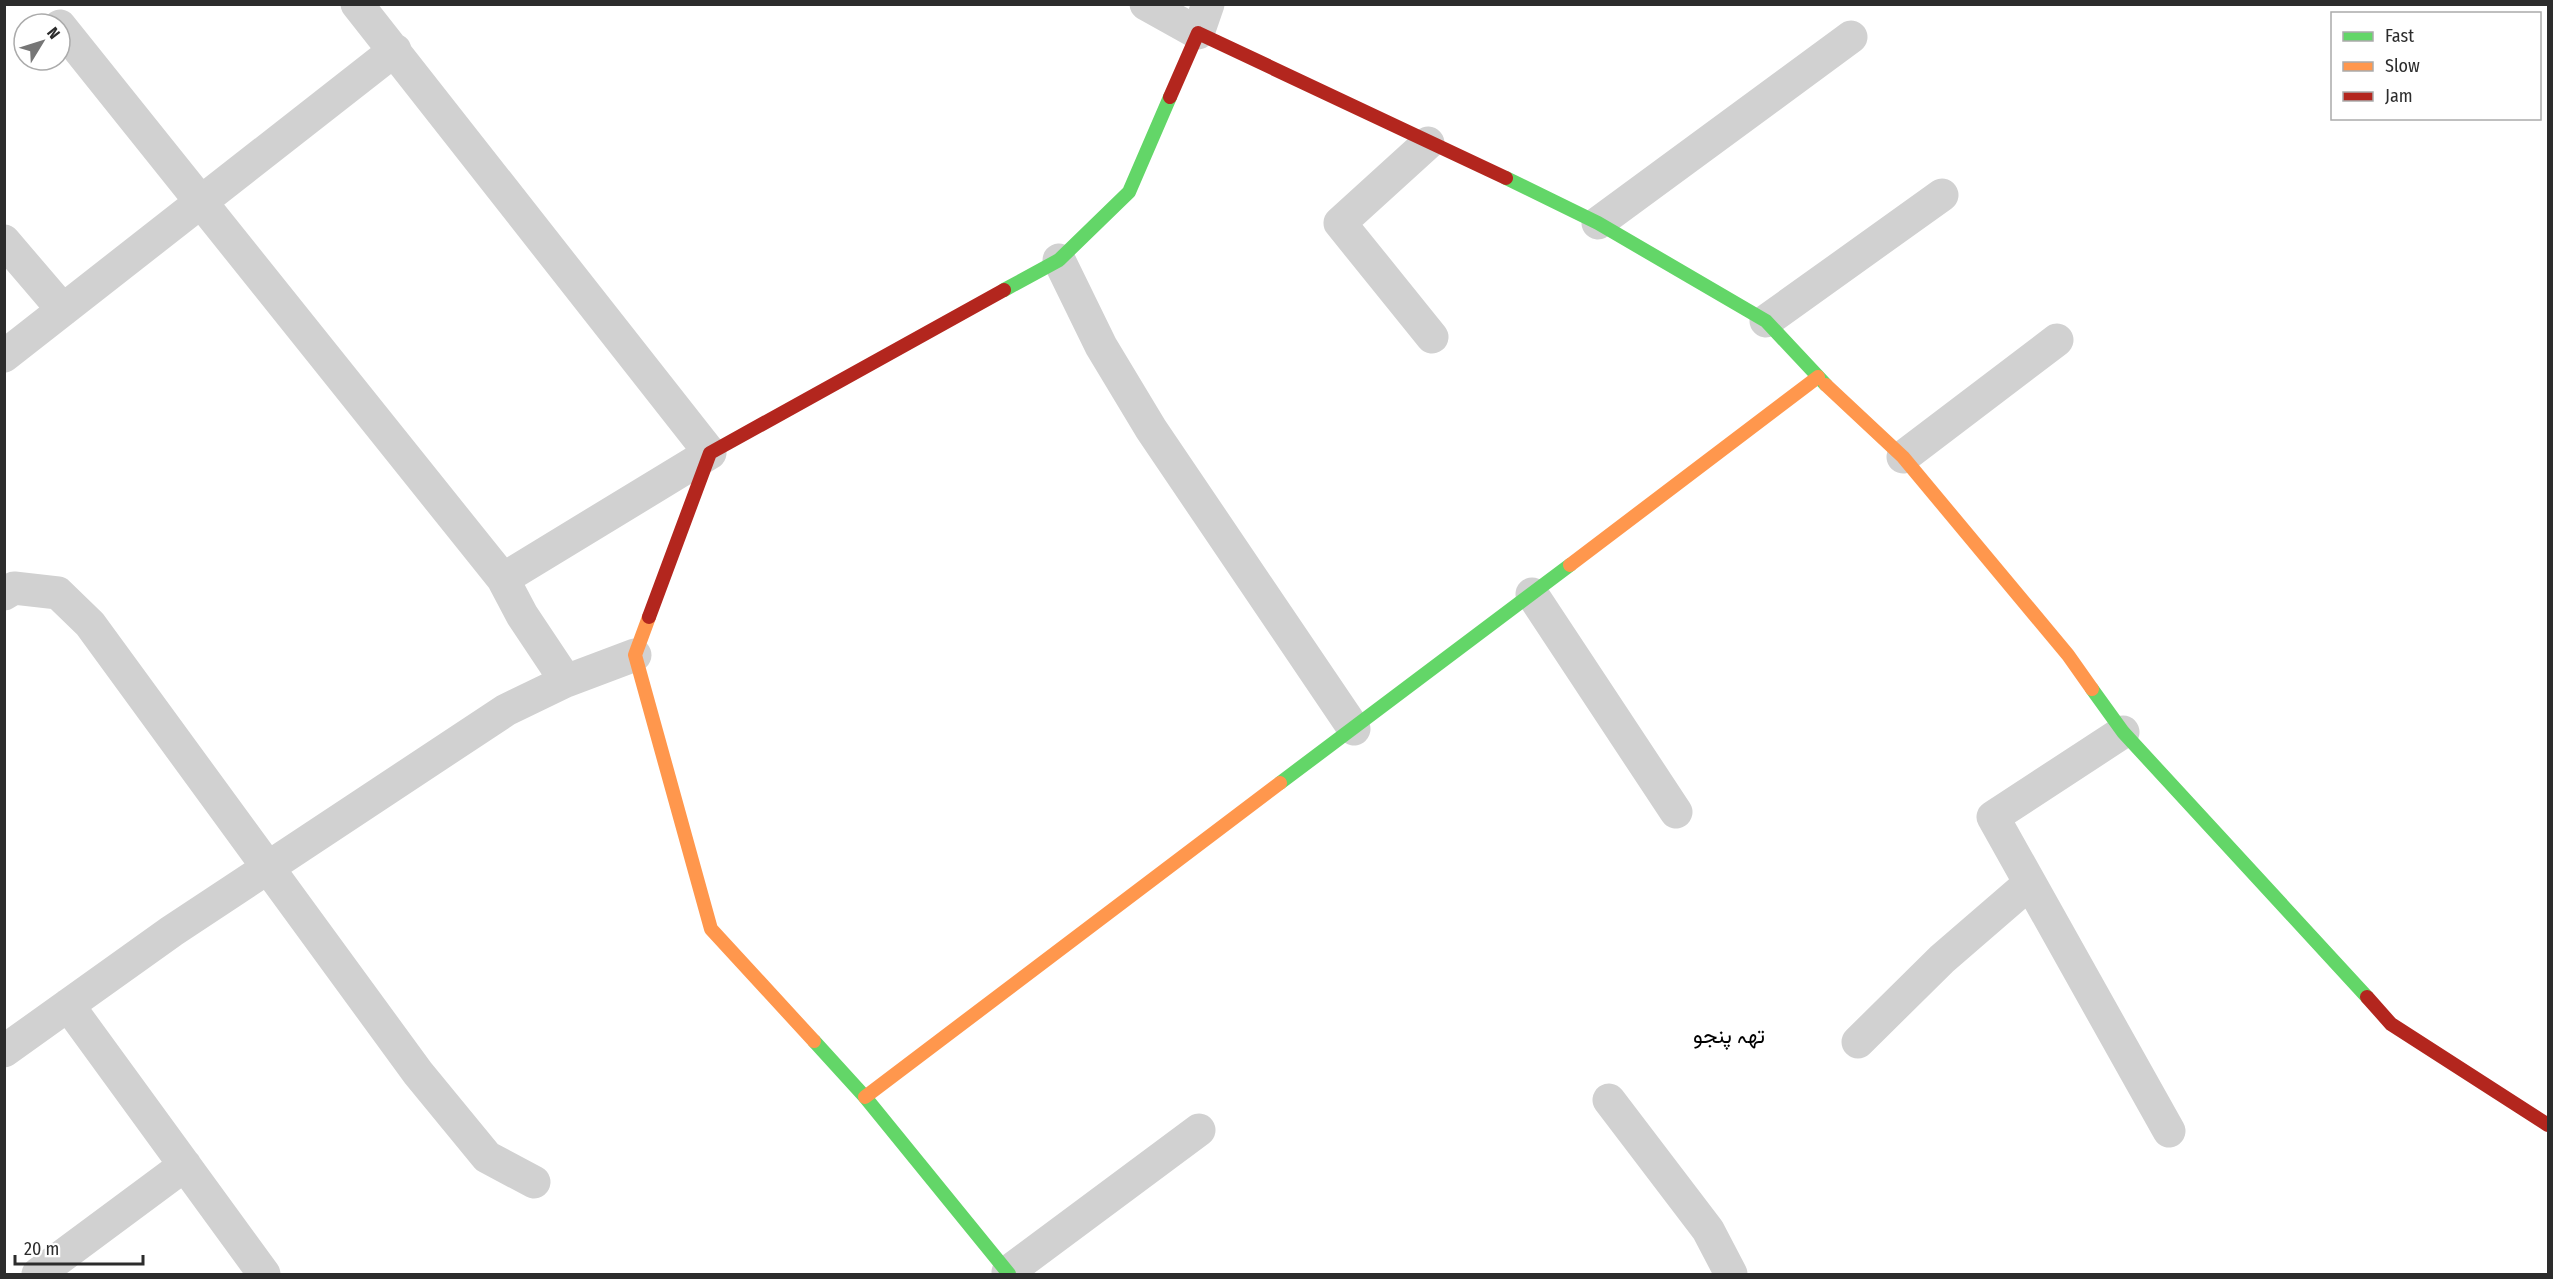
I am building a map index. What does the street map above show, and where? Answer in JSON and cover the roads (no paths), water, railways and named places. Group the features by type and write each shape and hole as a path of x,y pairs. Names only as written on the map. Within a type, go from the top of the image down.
{"street":[{"path":"357,4 710,453"},
{"path":"1146,4 1203,19 1428,143 1529,188 1598,223 1766,321 1818,377 1903,457 2068,655 2123,732 2391,1024 2548,1125"},
{"path":"503,579 710,453 1059,260 1129,192 1203,19"},
{"path":"1598,223 1851,37"},
{"path":"72,41 503,579 522,615 566,681"},
{"path":"4,356 395,50"},
{"path":"1428,143 1340,223 1432,337"},
{"path":"1766,321 1942,195"},
{"path":"4,240 63,310"},
{"path":"1059,260 1101,346 1151,429 1354,729"},
{"path":"1903,457 2056,340"},
{"path":"865,1097 1818,377"},
{"path":"710,453 635,655 711,929 865,1097 1009,1274 1199,1130"},
{"path":"4,594 14,588 58,593 90,624 418,1073 487,1157 534,1182"},
{"path":"1532,594 1676,812"},
{"path":"4,1051 172,931 506,710 566,681 635,655"},
{"path":"2123,732 1993,817 2169,1131"},
{"path":"1858,1042 1942,959 2030,883"},
{"path":"68,1005 264,1275"},
{"path":"1610,1100 1708,1230 1731,1275"},
{"path":"38,1275 185,1165"}],"district":[{"name":"تھہ پنجو","path":"1729,1035"}]}
